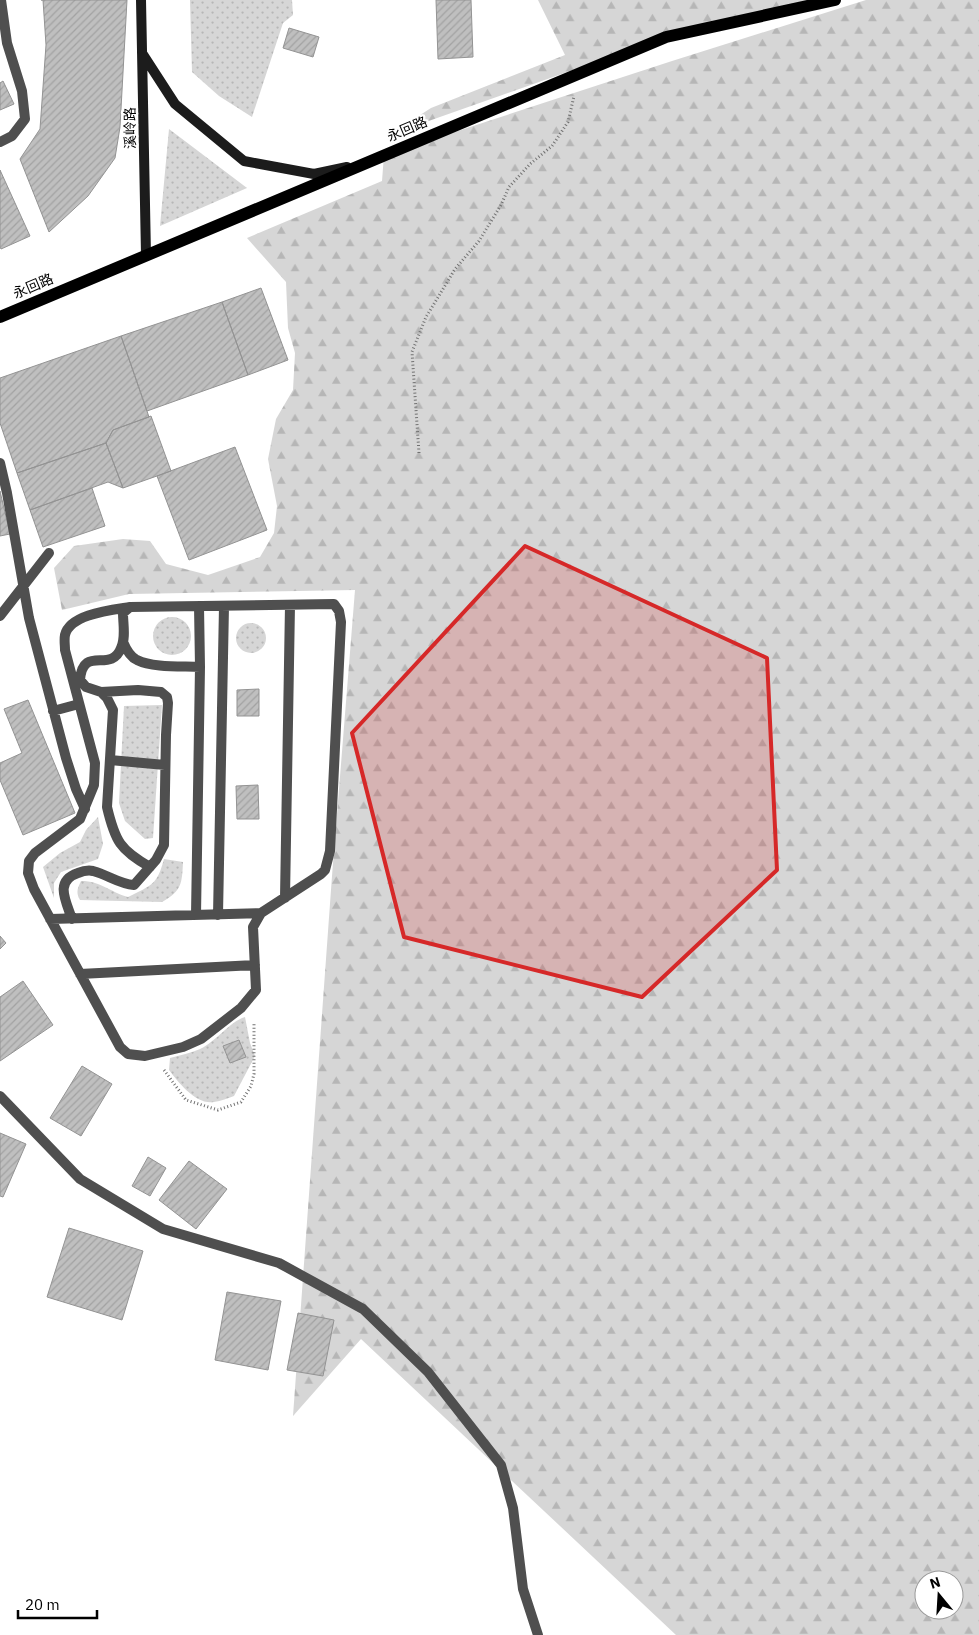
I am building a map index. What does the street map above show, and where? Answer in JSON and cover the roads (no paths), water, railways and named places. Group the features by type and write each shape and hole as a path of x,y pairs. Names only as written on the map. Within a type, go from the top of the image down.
{"main road":[{"name":"永回路","path":"0,317 666,37 835,0"}],"street":[{"path":"0,142 12,136 25,119 22,91 8,43 1,0"},
{"name":"溪岭路","path":"141,0 146,255"},
{"path":"142,53 175,104 244,161 314,174 367,162"},
{"path":"0,463 29,618 69,768 85,809"},
{"path":"0,616 50,553"},
{"path":"334,604 339,611 341,622 330,850 325,870 261,914 253,926 256,990 241,1008 201,1040 183,1047 145,1056 128,1054 120,1047 34,889 28,872 29,861 35,854 80,819 94,785 95,763 65,650 64,636 76,621 89,616 130,607 290,605 334,604"},
{"path":"285,898 290,605"},
{"path":"196,915 200,667 199,606"},
{"path":"218,915 224,606"},
{"path":"72,919 64,895 63,885 68,876 91,870 123,884 134,885 150,867 164,845 167,697 161,692 138,690 101,692 86,688 80,680 81,669 85,663 115,657 121,650 123,642 123,613 130,607"},
{"path":"123,642 127,651 136,660 151,664 200,667"},
{"path":"101,692 107,698 113,710 108,807 115,833 121,845 132,856 150,867"},
{"path":"53,711 80,704"},
{"path":"110,760 165,764"},
{"path":"50,919 261,914"},
{"path":"80,974 255,965"},
{"path":"0,1096 80,1179 163,1229 279,1263 363,1308 428,1372 501,1465 512,1508 524,1589 538,1635"}]}
